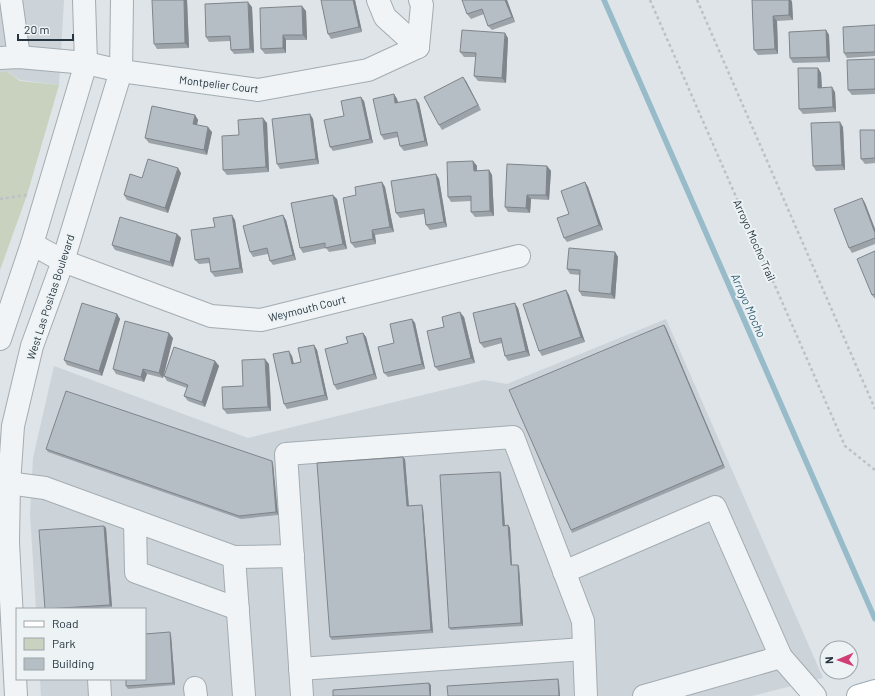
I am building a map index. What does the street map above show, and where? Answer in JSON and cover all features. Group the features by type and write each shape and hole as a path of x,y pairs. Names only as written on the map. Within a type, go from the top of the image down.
{"main road":[{"path":"858,696 875,691"}],"street":[{"path":"9,57 11,0"},
{"path":"0,339 32,244 86,63 84,0"},
{"name":"West Las Positas Boulevard","path":"16,696 8,542 3,484 13,426 32,346 63,261 121,71 122,0"},
{"path":"378,0 385,17 418,47"},
{"path":"418,47 422,5 420,0"},
{"name":"Montpelier Court","path":"9,57 86,63 121,71 258,90 368,70 418,47"},
{"name":"Weymouth Court","path":"32,244 63,261 211,316 261,320 518,256"},
{"path":"302,696 286,454 513,437 583,621 586,696"},
{"path":"3,484 45,488 234,558 293,556"},
{"path":"564,572 715,506 787,663 815,696"},
{"path":"135,521 136,572 238,609"},
{"path":"234,558 244,696"},
{"path":"300,669 584,649"},
{"path":"644,696 787,663"},
{"path":"100,680 100,696"}],"path":[{"name":"Arroyo Mocho Trail","path":"650,0 845,446 875,470"},
{"path":"697,0 875,409"}],"shaded area":[{"path":"0,0 64,0 59,85 20,80 6,71 0,72"},
{"path":"666,319 819,669 819,679 752,696 41,696 40,680 146,680 146,608 36,608 30,514 33,458 54,366 248,438 484,380 507,384"}],"green space":[{"path":"6,71 20,81 59,85 27,195 0,270 0,72"}],"building":[{"path":"152,0 184,0 185,43 154,44"},
{"path":"321,0 353,0 359,27 328,34"},
{"path":"462,0 505,0 512,17 488,26 482,9 467,14"},
{"path":"752,0 789,0 789,15 773,16 775,49 754,50"},
{"path":"248,2 250,49 231,50 230,36 206,37 205,4"},
{"path":"302,6 303,35 283,35 283,48 261,49 260,8"},
{"path":"875,25 875,52 844,53 843,27"},
{"path":"462,30 505,33 502,78 474,76 476,53 460,52"},
{"path":"826,30 827,57 790,58 789,32"},
{"path":"875,59 875,89 848,90 847,60"},
{"path":"798,68 818,68 818,88 832,87 833,107 799,109"},
{"path":"463,77 478,105 439,125 424,97"},
{"path":"394,94 395,103 416,99 425,141 400,146 397,132 381,135 373,99"},
{"path":"361,97 370,139 330,147 324,120 344,116 341,101"},
{"path":"152,106 195,115 193,124 208,127 204,150 145,138"},
{"path":"310,114 316,159 277,164 272,119"},
{"path":"263,118 266,167 223,170 222,136 239,135 238,120"},
{"path":"840,122 842,165 813,166 811,123"},
{"path":"860,130 875,130 875,158 861,159"},
{"path":"148,159 178,168 165,208 124,195 130,174 142,178"},
{"path":"473,161 474,171 489,170 490,211 471,212 471,196 448,197 447,162"},
{"path":"507,164 547,166 546,195 527,195 526,208 505,207"},
{"path":"436,174 444,222 426,225 424,209 396,213 391,181"},
{"path":"382,182 390,227 372,230 373,239 351,243 343,198 356,195 355,187"},
{"path":"585,182 599,225 564,238 557,218 569,214 561,191"},
{"path":"333,195 343,244 325,248 325,243 300,248 291,203"},
{"path":"862,198 875,233 875,238 849,248 834,209"},
{"path":"232,215 240,268 211,272 209,258 195,260 191,230 215,227 213,218"},
{"path":"283,215 293,255 270,261 267,248 250,252 243,226"},
{"path":"120,217 177,234 170,262 112,245"},
{"path":"569,248 615,252 611,294 579,291 580,270 567,269"},
{"path":"875,251 875,294 872,295 857,259"},
{"path":"566,290 581,337 539,351 523,304"},
{"path":"82,303 117,314 99,371 64,360"},
{"path":"515,303 526,351 505,356 501,338 480,343 473,313"},
{"path":"460,312 471,358 435,367 427,331 444,327 442,317"},
{"path":"412,319 422,364 384,373 378,347 394,343 390,324"},
{"path":"125,321 169,333 159,373 143,369 141,377 113,369"},
{"path":"664,325 723,465 571,530 509,390"},
{"path":"363,333 374,374 334,385 325,349 348,343 346,337"},
{"path":"314,345 325,395 284,404 273,354 289,351 292,364 301,362 298,348"},
{"path":"174,347 215,361 202,402 184,396 188,385 164,376"},
{"path":"265,359 268,407 223,409 222,387 243,386 242,360"},
{"path":"66,391 272,461 276,512 239,516 46,449"},
{"path":"403,457 407,506 422,505 431,630 330,637 317,463"},
{"path":"500,472 503,526 508,525 511,565 518,565 521,623 449,628 440,475"},
{"path":"104,526 110,605 45,608 39,530"},
{"path":"170,632 173,683 126,686 126,680 146,680 146,634"},
{"path":"558,679 559,696 448,696 447,686"},
{"path":"429,683 430,696 333,696 333,690"}],"waterway":[{"name":"Arroyo Mocho","path":"604,0 875,619"}]}
